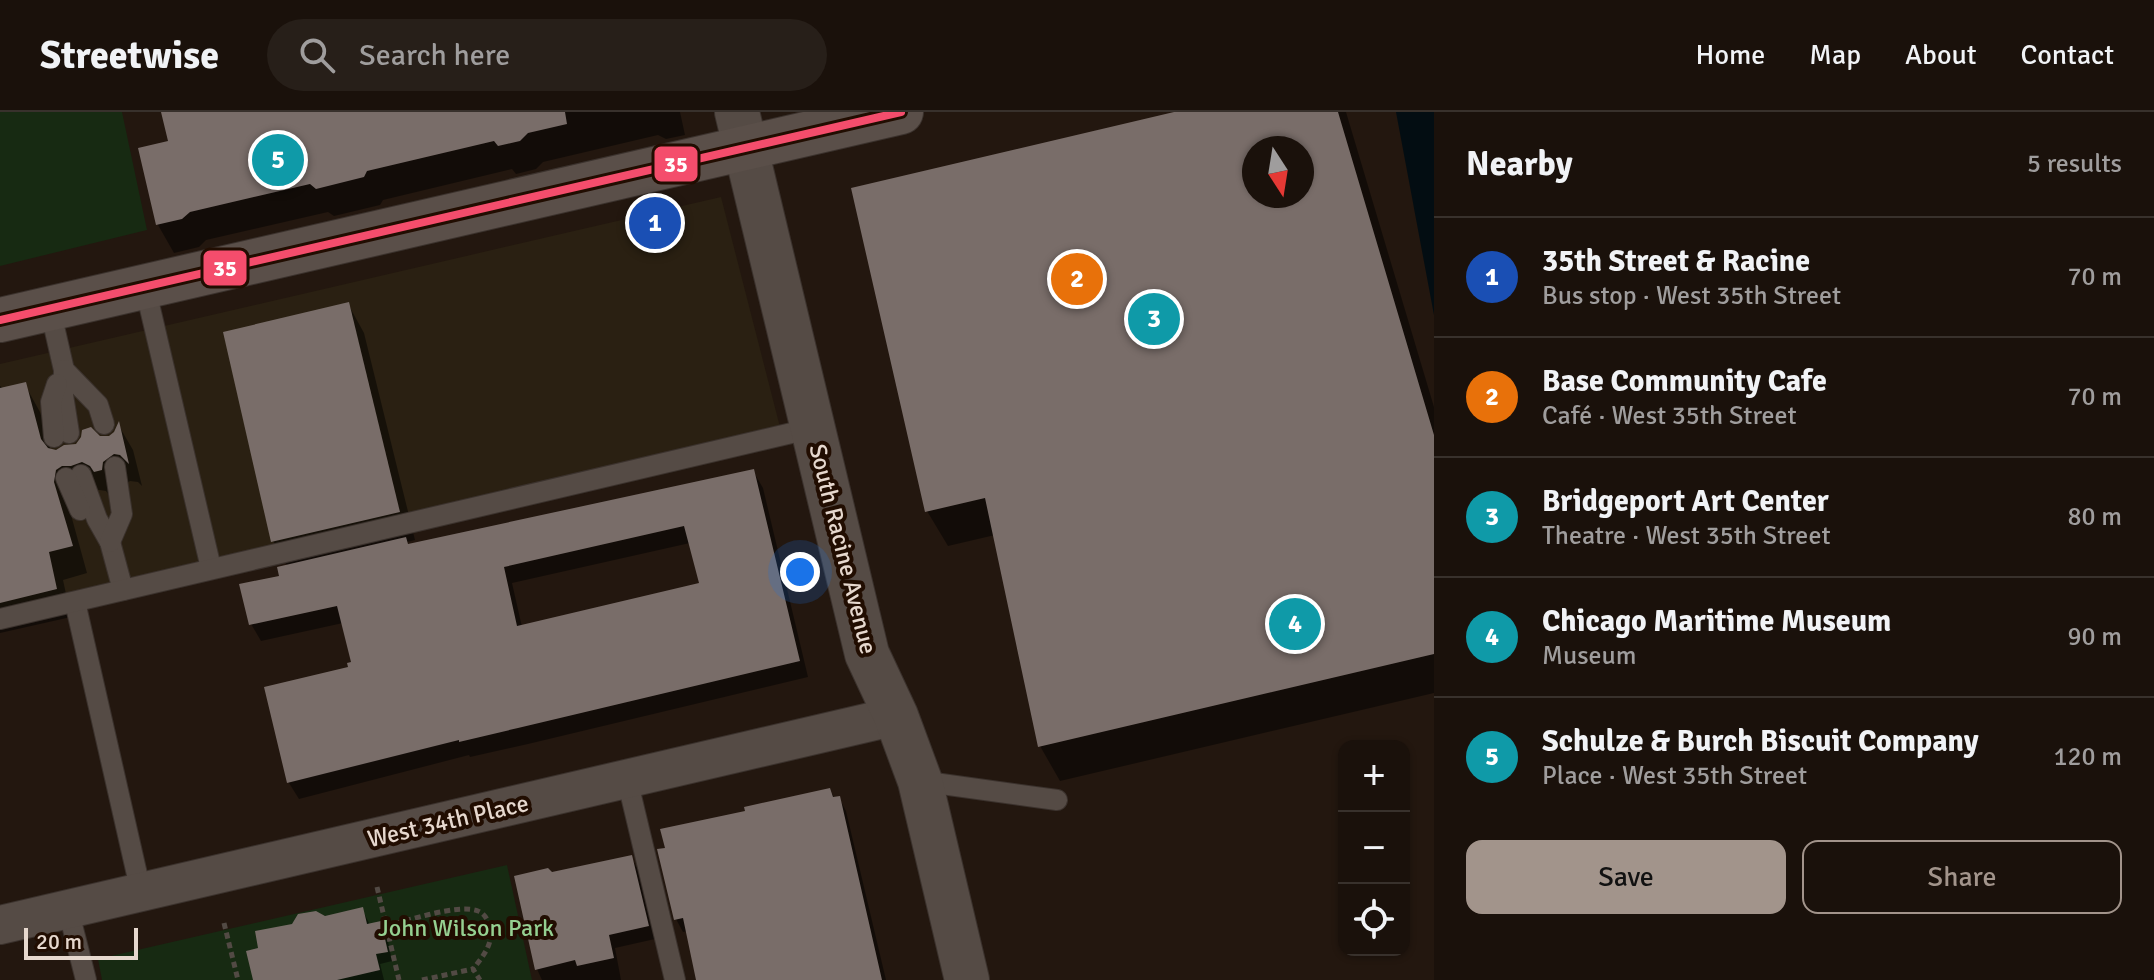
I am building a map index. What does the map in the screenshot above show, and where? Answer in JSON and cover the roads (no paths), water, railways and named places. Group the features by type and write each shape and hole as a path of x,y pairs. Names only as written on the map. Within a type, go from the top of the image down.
{"main road":[{"path":"0,320 145,287 742,130 901,112"}],"street":[{"name":"South Racine Avenue","path":"742,130 867,654 896,716 920,781 967,980"},
{"name":"West 34th Place","path":"0,925 896,716"}],"lane":[{"path":"145,287 211,568"},
{"path":"50,309 64,370 98,405 98,426"},
{"path":"62,435 51,402 64,370"},
{"path":"0,619 813,428"},
{"path":"109,468 122,514 110,542"},
{"path":"74,476 110,542 123,590"},
{"path":"75,602 141,892"},
{"path":"627,779 675,980"},
{"path":"920,781 1057,800"},
{"path":"68,909 86,980"}],"place":[{"name":"Schulze & Burch Biscuit Company","path":"278,160"},
{"name":"35th Street & Racine","path":"655,223"},
{"name":"Base Community Cafe","path":"1077,279"},
{"name":"Bridgeport Art Center","path":"1154,319"},
{"name":"Chicago Maritime Museum","path":"1295,624"}],"park label":[{"name":"John Wilson Park","path":"466,928"}]}
